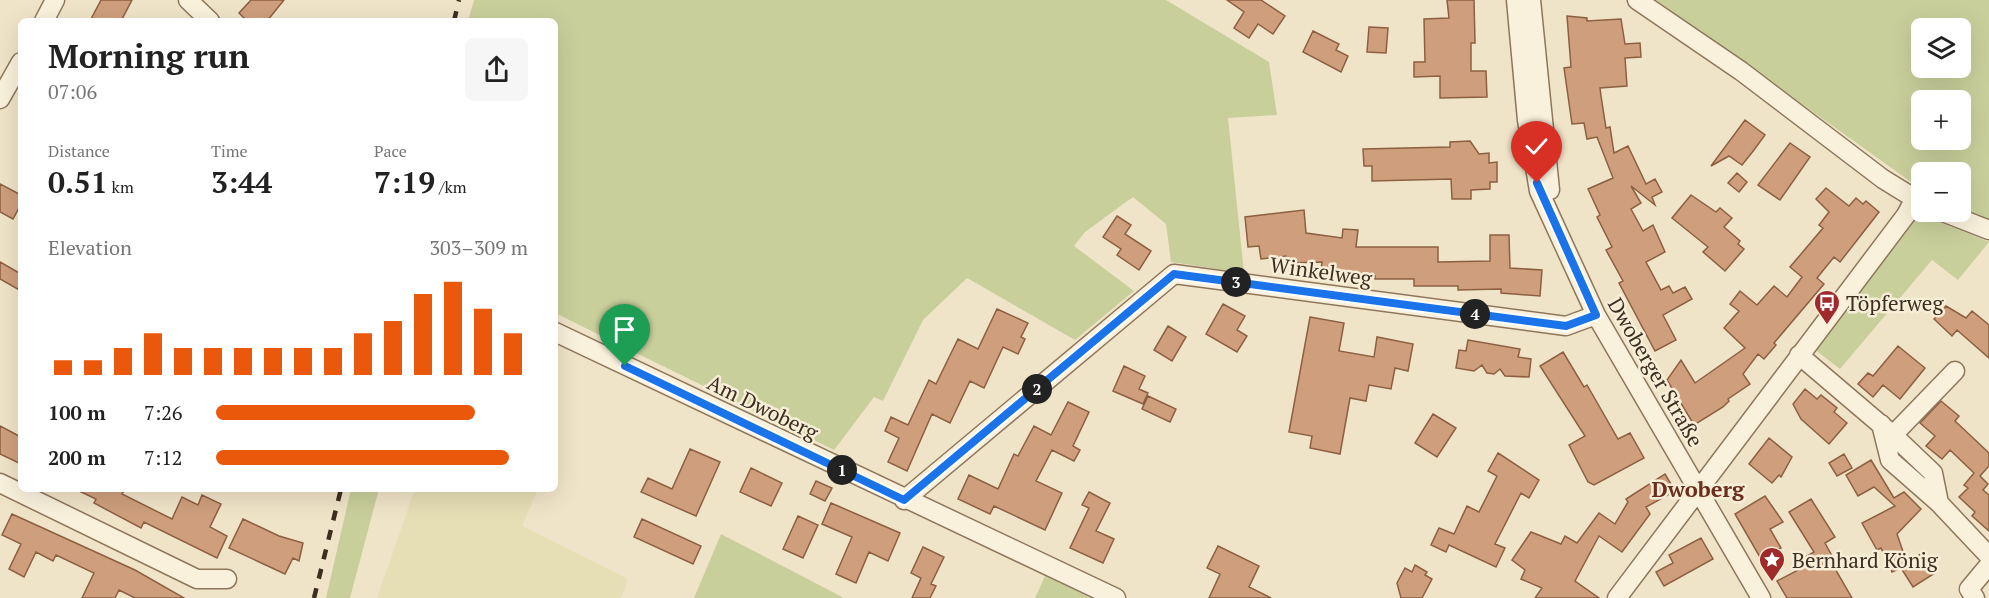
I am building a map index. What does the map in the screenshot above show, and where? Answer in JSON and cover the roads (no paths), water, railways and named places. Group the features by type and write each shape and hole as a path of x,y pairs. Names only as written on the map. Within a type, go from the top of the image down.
{"street":[{"path":"46,18 55,0"},
{"path":"188,0 207,18"},
{"name":"Dwoberger Straße","path":"1516,0 1527,120 1537,183 1596,315 1761,598"},
{"name":"Dwoberger Straße","path":"1531,0 1550,191 1570,261"},
{"path":"1637,0 1741,71 1883,179 1911,197"},
{"path":"0,99 18,67"},
{"path":"1617,598 1798,355 1911,210"},
{"path":"1969,222 1989,230"},
{"name":"Winkelweg","path":"904,500 1174,274 1566,326 1596,315"},
{"name":"Am Dwoberg","path":"558,333 904,500 1116,598"},
{"path":"1798,355 1887,430 1890,460 1939,503 1989,556"},
{"path":"1887,430 1955,371"},
{"path":"0,483 18,492"},
{"path":"18,492 197,579 227,579"},
{"path":"1975,598 1969,589 1989,565"}],"railway":[{"path":"455,18 459,0"},
{"path":"314,598 340,492"}],"place":[{"name":"Töpferweg","path":"1827,326"},
{"name":"Bernhard König","path":"1772,583"}],"district":[{"name":"Dwoberg","path":"1698,488"}]}
